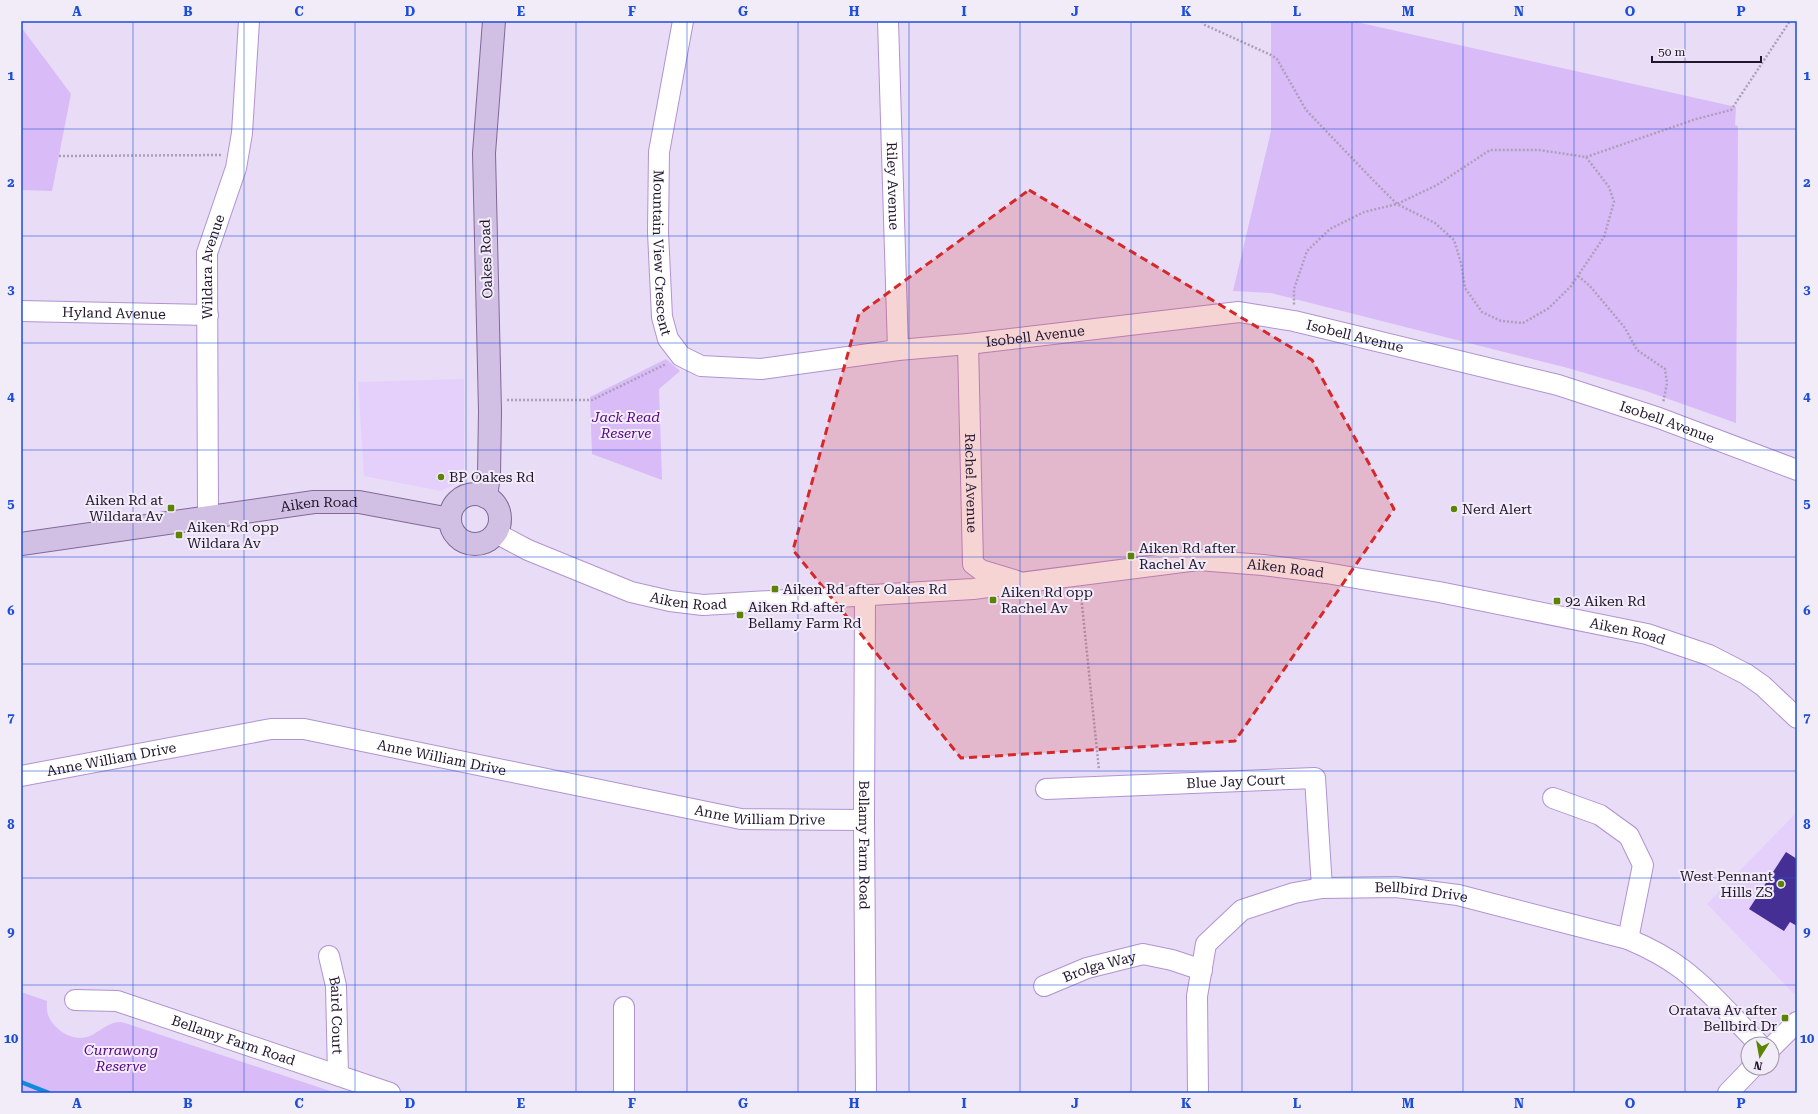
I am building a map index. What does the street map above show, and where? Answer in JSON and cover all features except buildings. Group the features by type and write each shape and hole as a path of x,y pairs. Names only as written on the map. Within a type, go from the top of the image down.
{"main road":[{"name":"Oakes Road","path":"486,497 489,475 490,400 484,154 494,21"},
{"path":"476,495 486,497 493,502 499,516 496,533 488,540 480,544 471,544 463,541 451,528 450,519 452,509 460,499 476,495"},
{"name":"Aiken Road","path":"21,544 314,502 359,502 450,519"}],"street":[{"name":"Wildara Avenue","path":"208,518 207,253 236,168 242,133 249,21"},
{"name":"Mountain View Crescent","path":"683,21 659,152 658,232 662,317 668,339 681,356 701,366 761,369 898,350"},
{"name":"Riley Avenue","path":"888,21 898,350"},
{"name":"Hyland Avenue","path":"21,312 208,315"},
{"name":"Isobell Avenue","path":"898,350 968,344 1238,312 1294,321 1558,385 1659,418 1797,470"},
{"name":"Rachel Avenue","path":"968,344 974,564 981,570 1027,583"},
{"name":"Aiken Road","path":"496,533 528,550 631,592 670,601 703,605 973,589 1198,560 1271,566 1439,592 1612,626 1684,645 1709,655 1746,674 1763,686 1797,718"},
{"name":"Bellamy Farm Road","path":"865,596 864,820 866,1093"},
{"name":"Anne William Drive","path":"21,776 271,729 304,729 741,819 864,820"},
{"name":"Blue Jay Court","path":"1046,789 1315,778 1322,888"},
{"path":"1553,798 1600,815 1628,836 1643,865 1628,938"},
{"name":"Bellbird Drive","path":"1198,1093 1197,996 1206,944 1242,910 1294,893 1322,888 1396,887 1458,895 1628,938 1653,950 1682,969 1712,996 1751,1036"},
{"name":"Brolga Way","path":"1044,986 1087,968 1143,954 1172,960 1202,970"},
{"name":"Baird Court","path":"329,956 336,986 338,1075"},
{"name":"Bellamy Farm Road","path":"75,1000 117,1001 390,1093"},
{"path":"624,1007 624,1093"},
{"path":"1780,1039 1797,1022"},
{"path":"1728,1093 1744,1076"}],"path":[{"path":"1202,21 1205,25 1270,55 1277,60 1306,110 1397,204 1435,223 1454,240 1461,263 1465,288 1482,312 1500,321 1523,323 1550,308 1571,286 1604,237 1614,202 1609,187 1586,157"},
{"path":"1294,321 1294,289 1307,251 1330,229 1364,212 1397,204 1437,184 1490,150 1539,150 1586,157 1696,119 1731,110 1790,21"},
{"path":"59,156 238,155"},
{"path":"1578,276 1590,286 1625,328 1637,350 1665,369 1668,383 1659,418"},
{"path":"490,400 592,400 681,356"},
{"path":"1081,594 1101,787"}],"highlighted area":[{"path":"1029,190 1312,360 1394,509 1235,741 961,758 793,550 859,314"}],"shaded area":[{"path":"464,379 464,468 457,483 441,491 364,476 358,382"},
{"path":"1797,812 1797,991 1794,994 1707,904"}],"green space":[{"path":"1271,21 1352,21 1736,107 1735,125 1738,126 1736,423 1646,391 1568,368 1271,293 1233,291 1271,131"},
{"path":"21,27 71,94 52,191 21,190"},
{"name":"Jack Read Reserve","path":"666,359 680,371 659,389 662,480 592,454 590,397"},
{"name":"Currawong Reserve","path":"21,992 47,1001 48,1015 55,1026 59,1030 73,1037 84,1038 109,1025 122,1022 336,1093 21,1093"}],"waterway":[{"path":"21,1082 49,1093"}],"place":[{"name":"BP Oakes Rd","path":"441,477"},
{"name":"Aiken Rd at Wildara Av","path":"171,508"},
{"name":"Nerd Alert","path":"1454,509"},
{"name":"Aiken Rd opp Wildara Av","path":"179,535"},
{"name":"Aiken Rd after Rachel Av","path":"1131,556"},
{"name":"Aiken Rd after Oakes Rd","path":"775,589"},
{"name":"Aiken Rd opp Rachel Av","path":"993,600"},
{"name":"92 Aiken Rd","path":"1557,601"},
{"name":"Aiken Rd after Bellamy Farm Rd","path":"740,615"},
{"name":"West Pennant Hills ZS","path":"1781,884"},
{"name":"Oratava Av after Bellbird Dr","path":"1785,1018"}]}
